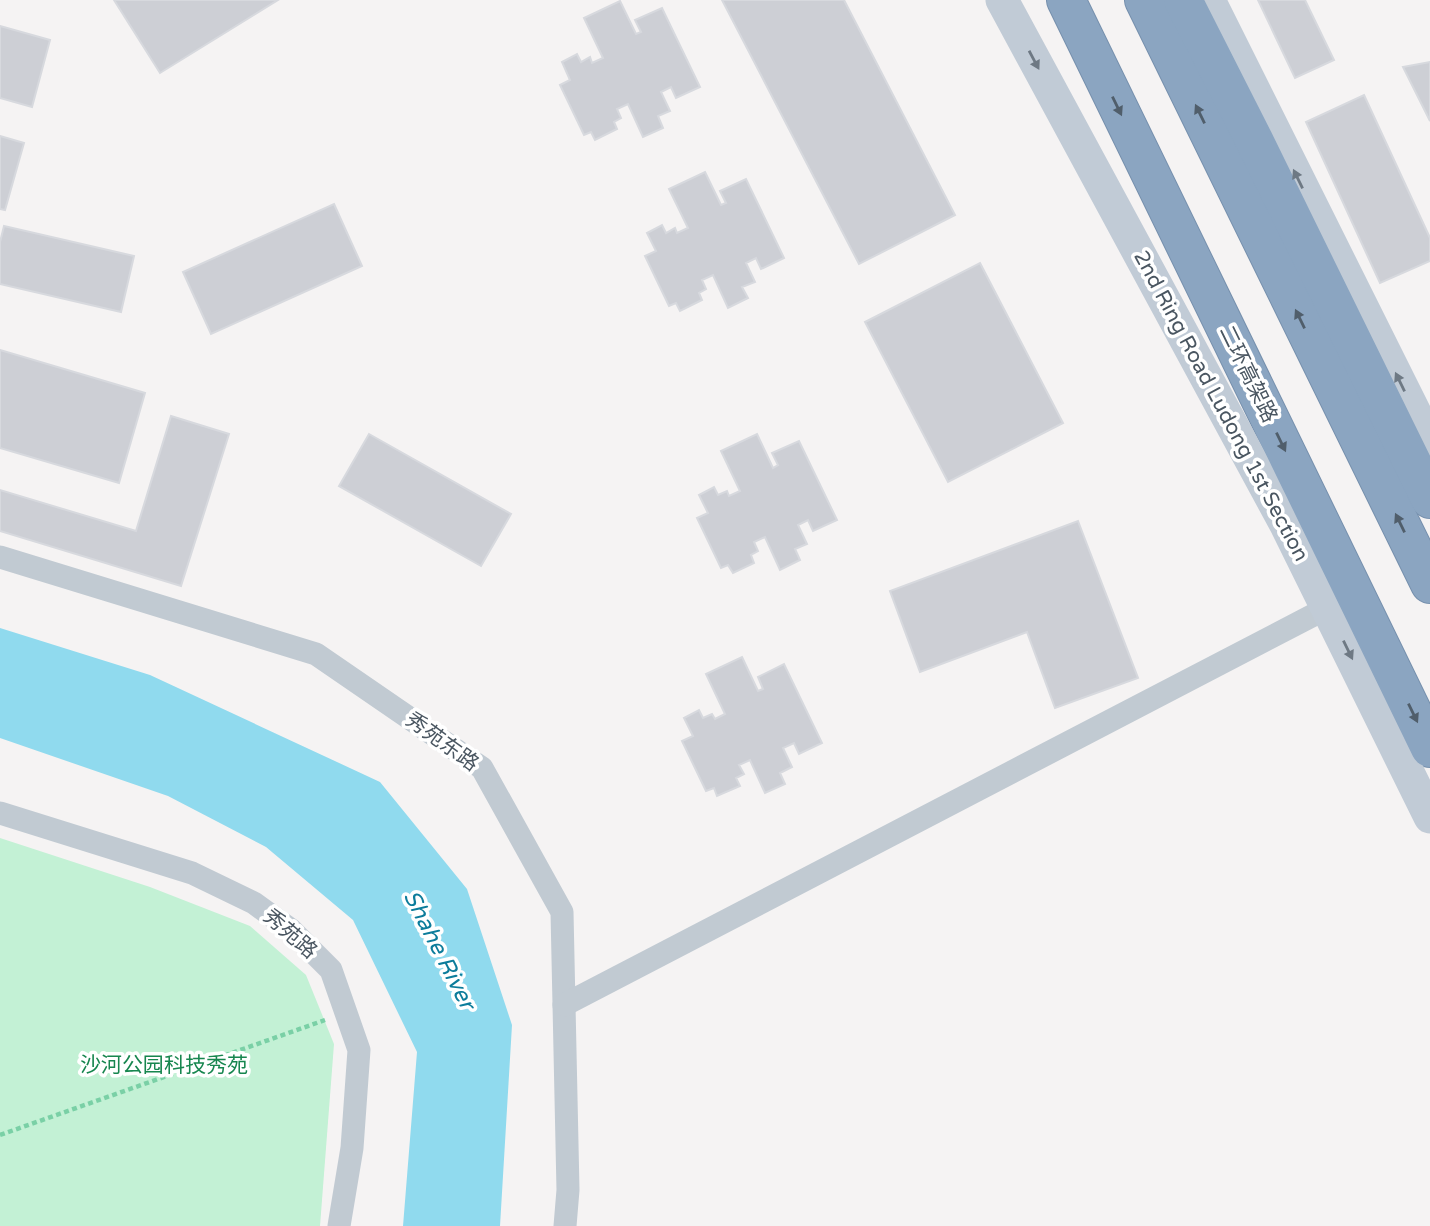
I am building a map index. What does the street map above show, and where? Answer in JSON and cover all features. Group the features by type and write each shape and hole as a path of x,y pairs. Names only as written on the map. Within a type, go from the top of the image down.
{"highway":[{"name":"二环高架路","path":"1066,0 1430,748"},
{"path":"1144,0 1430,584"},
{"path":"1183,0 1430,499"}],"main road":[{"name":"2nd Ring Road Ludong 1st Section","path":"1002,0 1280,513 1430,817"},
{"path":"1209,0 1430,443"}],"street":[{"name":"秀苑东路","path":"0,557 316,654 482,768 562,912 568,1190 565,1226"},
{"path":"564,1004 1327,608"},
{"name":"秀苑路","path":"0,813 192,873 254,903 290,929 331,970 359,1050 352,1148 339,1226"}],"path":[{"path":"0,1135 346,1012"}],"green space":[{"name":"沙河公园科技秀苑","path":"0,838 150,887 250,926 306,975 334,1044 320,1226 0,1226"}],"water":[{"name":"Shahe River","path":"0,628 150,675 380,782 467,889 512,1025 500,1226 403,1226 417,1052 353,920 266,847 168,796 0,738"}],"building":[{"path":"114,0 278,0 160,73"},
{"path":"722,0 844,0 955,215 859,264"},
{"path":"1258,0 1305,0 1334,60 1295,78"},
{"path":"620,1 636,34 641,32 635,20 662,8 700,87 676,98 671,87 661,92 670,111 658,116 663,128 643,137 628,104 617,109 621,118 614,122 617,129 595,140 591,132 584,135 560,85 570,80 562,62 577,54 581,62 590,57 592,63 603,58 584,18"},
{"path":"0,26 50,40 32,107 0,98"},
{"path":"1430,62 1430,121 1403,67"},
{"path":"1364,95 1430,238 1430,261 1380,283 1306,122"},
{"path":"0,136 24,143 5,210 0,209"},
{"path":"705,172 721,205 726,203 720,191 746,179 784,258 761,269 756,258 746,263 755,282 742,287 748,298 728,308 713,275 702,280 706,289 699,293 702,300 680,311 676,303 669,306 645,256 656,251 647,233 662,225 666,233 675,228 677,233 688,228 669,189"},
{"path":"334,204 362,266 211,334 183,272"},
{"path":"4,226 134,256 121,312 0,284 0,242"},
{"path":"980,263 1063,423 948,482 865,322"},
{"path":"0,350 145,393 119,483 0,448"},
{"path":"171,416 229,434 181,586 0,531 0,490 136,531"},
{"path":"369,434 511,514 481,566 339,486"},
{"path":"757,434 773,468 778,465 772,453 799,441 837,520 813,531 808,520 798,525 807,544 795,549 800,560 780,570 765,537 754,542 758,551 751,555 754,563 733,573 728,565 721,568 697,518 708,513 699,495 714,487 718,495 727,491 729,496 740,491 721,451"},
{"path":"1078,521 1138,678 1055,708 1027,632 920,672 890,591"},
{"path":"742,657 758,691 763,689 758,677 784,664 822,743 799,754 794,743 783,748 792,767 780,773 785,784 765,793 750,760 739,765 744,774 736,778 740,786 717,796 714,788 706,791 682,741 693,736 684,718 699,710 703,718 712,714 715,719 725,714 706,674"}]}
